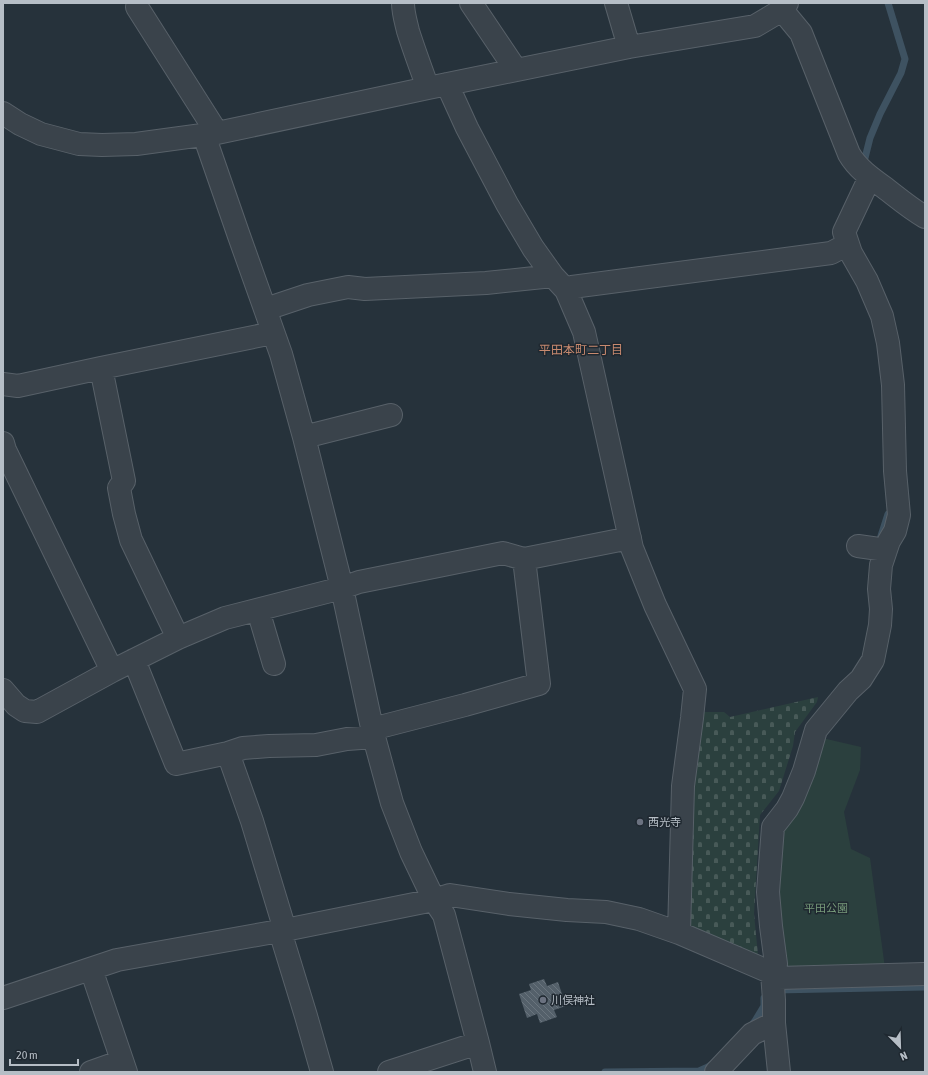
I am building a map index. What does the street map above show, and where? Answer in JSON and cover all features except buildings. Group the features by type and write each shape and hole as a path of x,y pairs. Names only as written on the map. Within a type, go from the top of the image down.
{"street":[{"path":"403,3 405,19 413,48 437,86 467,128 507,204 534,248 560,283 584,332 632,548 655,605 695,689 683,786 679,933"},
{"path":"471,3 516,70"},
{"path":"616,3 629,47"},
{"path":"138,4 211,134 239,236 266,309 273,333 282,354 342,588 373,733 392,803 411,852 434,900 444,915 485,1072"},
{"path":"8,124 60,140 79,144 136,144 211,134 629,47 755,26 784,6 800,33 849,154 854,162 870,177 925,218"},
{"path":"842,247 844,232 870,177"},
{"path":"266,309 308,295 348,287 365,290 486,283 560,283 572,287 842,247 851,253 867,281 882,316 888,342 893,385 895,471 899,515 895,531 889,541 881,565 879,589 881,609 880,625 874,660 861,679 816,730 804,771 793,798 788,809 773,827 768,892 776,964 773,985 774,1023 779,1072"},
{"path":"3,384 18,386 273,333"},
{"path":"101,368 124,481 119,488 131,540 178,638"},
{"path":"304,437 391,415"},
{"path":"3,444 112,671"},
{"path":"3,690 16,705 25,711 37,712 112,671 178,638 225,618 342,588 359,582 503,554 524,560 630,538"},
{"path":"858,546 886,550"},
{"path":"134,660 176,764 228,753 243,748 316,745 373,733 539,684 524,560"},
{"path":"258,610 274,664"},
{"path":"228,753 252,820 322,1072"},
{"path":"3,998 117,960 282,931 434,900 450,895 509,904 567,910 606,912 639,919 679,933 773,985"},
{"path":"91,969 124,1067 91,1072"},
{"path":"773,985 778,978 925,974"},
{"path":"716,1072 752,1034 774,1023"},
{"path":"389,1072 478,1043"}],"green space":[{"path":"818,697 817,702 795,732 793,746 779,791 760,815 754,914 758,955 690,927 688,894 690,787 700,712 724,712 730,717"},
{"name":"平田公園","path":"818,737 861,747 860,770 844,812 851,849 870,858 885,968 790,971 783,962 775,908 778,830"}],"waterway":[{"path":"863,166 870,138 880,114 901,73 905,59 888,3"},
{"path":"880,539 888,514"},
{"path":"775,990 925,987"},
{"path":"751,1026 764,1006 764,998"},
{"path":"605,1072 699,1071 714,1063"}],"place":[{"name":"西光寺","path":"640,822"},
{"name":"川俣神社","path":"543,1000"}],"district":[{"name":"平田本町二丁目","path":"581,350"}]}
